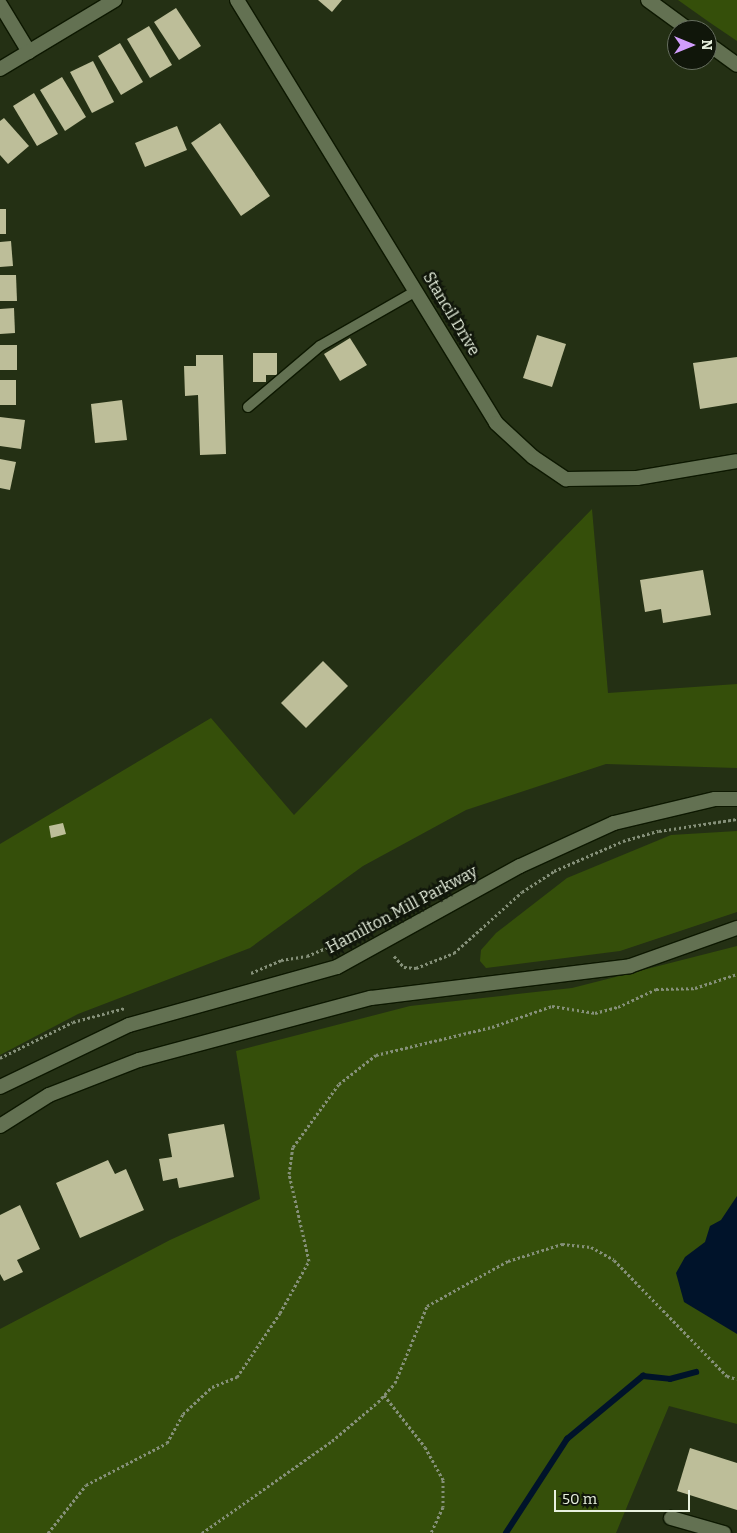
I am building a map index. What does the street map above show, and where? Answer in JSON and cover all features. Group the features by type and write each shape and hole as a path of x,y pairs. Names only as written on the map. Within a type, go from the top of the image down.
{"street":[{"path":"0,69 115,0"},
{"name":"Stancil Drive","path":"238,0 496,423 534,457 566,479 638,478 737,461"},
{"path":"648,0 675,20"},
{"path":"0,4 29,52"},
{"path":"717,50 737,65"},
{"name":"Hamilton Mill Parkway","path":"0,1088 129,1025 337,967 520,866 614,824 714,799 737,799"},
{"path":"0,1126 49,1095 138,1060 352,1003 480,982 630,966 737,928"},
{"path":"671,1518 724,1533"}],"lane":[{"path":"248,407 320,346 416,291"}],"path":[{"path":"394,956 404,967 416,968 454,953 522,892 554,871 623,841 659,830 737,819"},
{"path":"48,1533 86,1485 167,1443 183,1414 212,1387 237,1377 280,1313 309,1261 289,1174 293,1147 339,1084 376,1055 492,1027 552,1006 595,1012 618,1008 656,989 694,988 737,974"},
{"path":"202,1533 332,1441 384,1395 395,1383 427,1306 508,1261 562,1244 591,1247 614,1260 720,1369 737,1379"},
{"path":"384,1395 425,1448 445,1490 431,1533"}],"green space":[{"path":"678,0 737,0 737,41 717,27 717,20 706,20"},
{"path":"592,509 608,693 737,684 737,768 606,764 466,810 363,866 250,948 78,1014 0,1055 0,844 211,718 294,815"},
{"path":"737,831 737,912 620,951 486,968 480,961 481,950 496,933 567,878 671,835"},
{"path":"737,946 737,1424 669,1406 616,1533 0,1533 0,1329 170,1240 260,1199 236,1051 410,1006 572,988"}],"water":[{"path":"737,1196 737,1334 684,1302 676,1273 685,1257 705,1242 710,1226 721,1220"}],"building":[{"path":"318,0 342,0 332,12"},
{"path":"176,8 201,46 179,60 154,22"},
{"path":"149,26 172,65 150,78 127,39"},
{"path":"120,43 143,82 121,95 98,56"},
{"path":"93,61 114,102 92,113 70,72"},
{"path":"62,77 86,117 65,131 40,90"},
{"path":"34,93 58,134 37,146 13,106"},
{"path":"4,118 29,146 8,164 0,155 0,121"},
{"path":"220,123 270,196 241,216 191,143"},
{"path":"177,126 187,150 145,167 135,143"},
{"path":"0,209 6,209 6,234 0,234"},
{"path":"11,241 13,266 0,267 0,242"},
{"path":"0,275 16,275 17,301 0,301"},
{"path":"14,308 15,333 0,334 0,309"},
{"path":"537,335 566,344 552,387 523,378"},
{"path":"350,338 367,365 340,381 324,354"},
{"path":"0,345 17,345 17,370 0,370"},
{"path":"253,353 277,353 277,375 266,375 266,382 253,382"},
{"path":"196,355 223,355 226,454 200,455 198,395 185,396 184,366 196,366"},
{"path":"737,357 737,403 700,409 693,363"},
{"path":"0,380 16,380 16,405 0,405"},
{"path":"122,400 127,440 95,443 91,404"},
{"path":"0,417 25,420 21,449 0,446"},
{"path":"0,459 16,462 10,490 0,488"},
{"path":"703,570 711,615 663,623 661,609 645,612 640,580"},
{"path":"323,661 348,686 306,728 281,703"},
{"path":"63,823 66,834 51,838 49,826"},
{"path":"224,1124 234,1177 179,1188 177,1178 163,1181 159,1159 172,1157 168,1134"},
{"path":"108,1160 115,1174 126,1169 144,1210 80,1238 56,1183"},
{"path":"20,1205 40,1249 17,1260 23,1272 4,1281 0,1274 0,1215"},
{"path":"690,1448 737,1463 737,1510 677,1491"}],"waterway":[{"path":"506,1533 567,1439 643,1376 670,1379 696,1372"}]}
